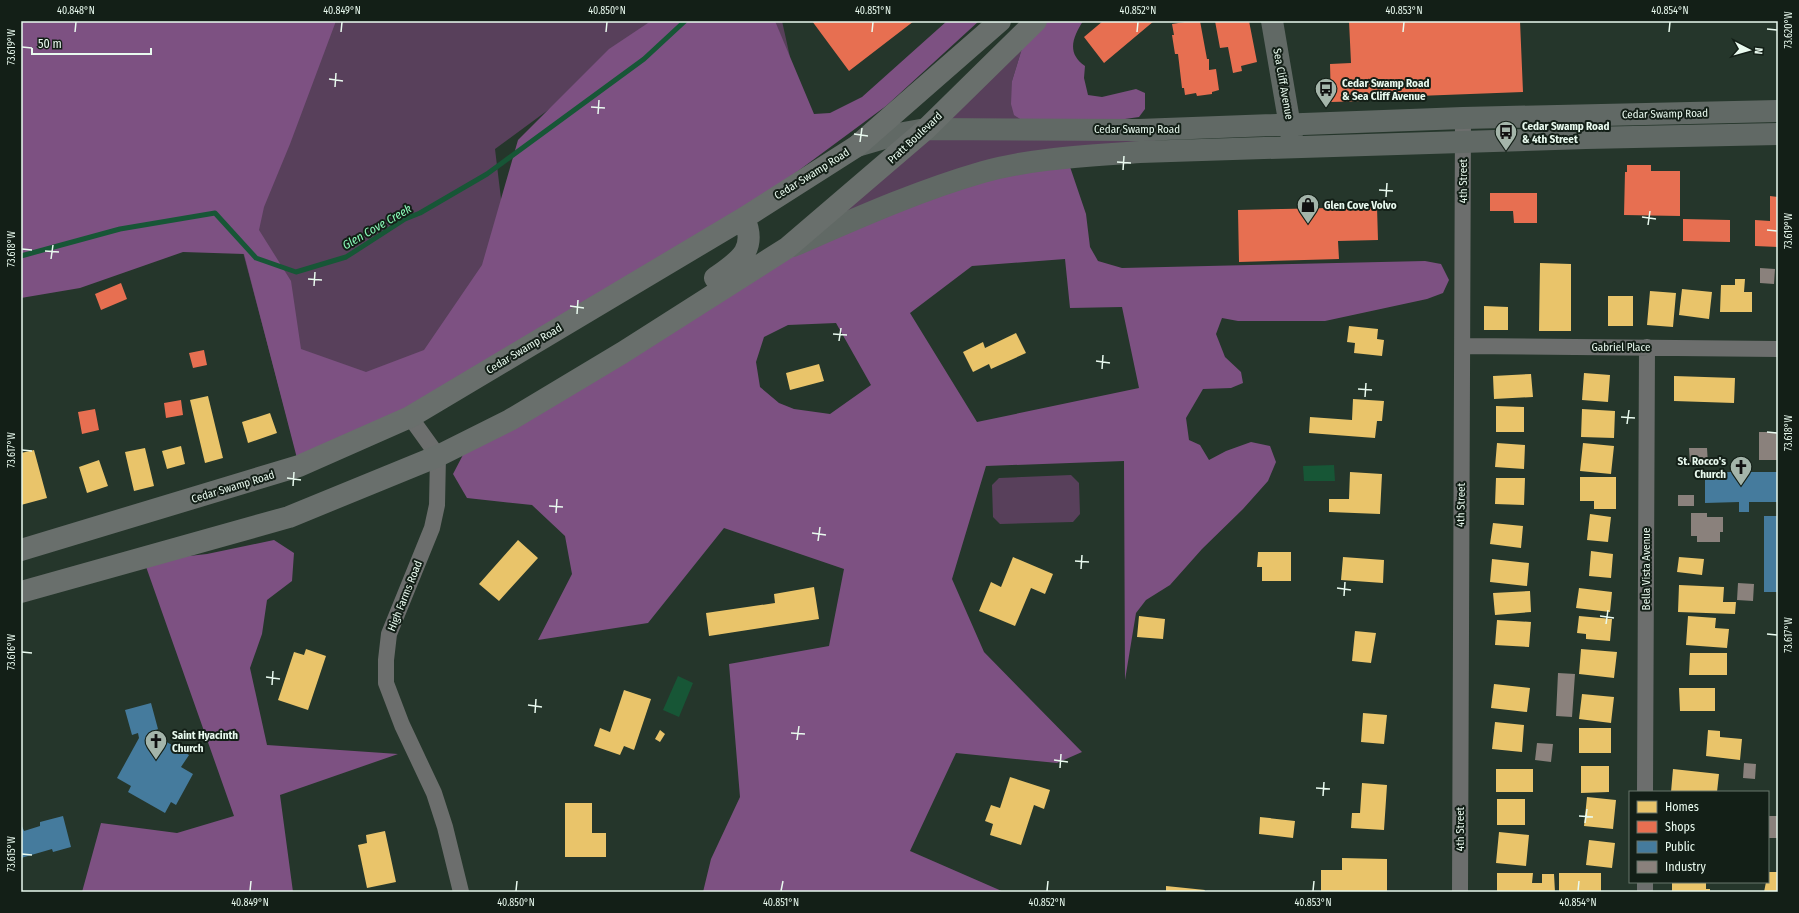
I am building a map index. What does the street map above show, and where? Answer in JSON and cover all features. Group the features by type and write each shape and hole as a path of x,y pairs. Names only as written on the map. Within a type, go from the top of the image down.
{"main road":[{"path":"857,146 1000,21"},
{"name":"Pratt Boulevard","path":"788,248 926,129 1036,21"},
{"name":"Sea Cliff Avenue","path":"1272,21 1279,125 1294,147"},
{"name":"Cedar Swamp Road","path":"21,550 299,466 410,417 744,218 857,146 898,134 926,129 1139,130 1463,118 1778,112"},
{"path":"1171,151 1178,142 1185,139 1262,137 1279,125"},
{"name":"Cedar Swamp Road","path":"21,592 289,517 438,456 510,420 788,248 913,195 984,172 1034,162 1091,155 1171,151 1586,138 1778,134"},
{"path":"602,364 637,330 652,318 704,286 739,261 747,248 750,238 750,230 744,218"}],"street":[{"name":"4th Street","path":"1460,892 1463,118"},
{"name":"Gabriel Place","path":"1463,346 1778,348"},
{"name":"Bella Vista Avenue","path":"1645,791 1647,347"},
{"path":"410,417 438,456"},
{"name":"High Farms Road","path":"438,456 437,505 432,528 389,634 386,660 386,683 402,726 434,793 445,827 461,892"}],"shaded area":[{"path":"21,21 336,21 290,144 264,207 259,230 291,281 301,349 366,372 424,350 482,265 518,140 609,49 651,21 775,21 814,114 830,113 862,97 947,21 979,21 886,106 775,188 528,341 299,466 244,254 183,252 80,288 21,298"},
{"path":"334,21 669,21 495,149 518,340 295,448 236,226"},
{"path":"770,21 782,21 790,57"},
{"path":"1038,21 1083,21 1076,33 1073,50 1075,56 1085,66 1084,78 1088,95 1102,97 1136,89 1145,93 1145,109 1139,117 1111,121 1026,123 1014,115 1011,104 1012,81 1027,32"},
{"path":"1027,32 1012,81 1156,141 787,250"},
{"path":"1067,158 1086,214 1090,247 1098,261 1122,268 1425,261 1441,264 1449,280 1443,293 1427,299 1325,321 1238,321 1222,318 1216,334 1225,357 1241,372 1243,383 1231,388 1203,389 1186,418 1189,440 1200,445 1209,460 1226,451 1251,442 1270,446 1276,462 1268,481 1243,509 1202,549 1170,585 1146,600 1136,613 1125,680 1124,461 986,466 952,579 984,652 1082,752 1057,763 956,753 910,851 1004,892 703,892 711,859 740,797 729,664 829,646 844,569 724,528 648,623 538,640 572,574 565,536 532,505 467,498 453,474 465,451 787,250 913,196","holes":["1065,259 1070,308 1122,307 1139,388 977,422 910,313 972,266","836,323 871,385 830,414 794,409 779,403 760,387 756,362 764,337 788,325"]},
{"path":"1334,465 1335,481 1304,481 1303,466"},
{"path":"1071,475 1079,483 1080,514 1073,522 1000,524 993,517 992,485 999,478"},
{"path":"274,540 294,553 292,581 267,600 262,634 250,668 267,745 398,754 280,795 293,892 82,892 101,823 177,833 234,816 144,561 207,554"},
{"path":"678,676 693,683 679,717 663,710"}],"building: Homes":[{"path":"1540,263 1571,264 1571,331 1539,331"},
{"path":"1735,279 1745,279 1744,292 1752,292 1752,312 1720,312 1721,285 1735,285"},
{"path":"1682,289 1712,292 1709,319 1679,315"},
{"path":"1650,291 1676,293 1673,327 1647,325"},
{"path":"1608,296 1633,296 1633,326 1608,326"},
{"path":"1484,306 1508,307 1508,330 1484,330"},
{"path":"1349,326 1378,329 1377,339 1384,340 1382,356 1354,353 1355,343 1347,342"},
{"path":"1016,333 1026,353 991,369 989,364 973,372 963,352 983,342 985,348"},
{"path":"819,364 824,381 790,390 786,373"},
{"path":"1584,373 1610,375 1608,402 1582,400"},
{"path":"1531,374 1533,397 1494,399 1493,376"},
{"path":"1674,376 1735,378 1734,403 1674,401"},
{"path":"208,396 223,458 205,463 190,400"},
{"path":"1353,399 1384,401 1382,421 1377,421 1375,438 1309,433 1310,417 1352,420"},
{"path":"1496,406 1524,407 1524,432 1496,432"},
{"path":"1582,409 1615,411 1614,438 1581,437"},
{"path":"270,413 277,433 248,443 242,422"},
{"path":"1497,443 1525,445 1524,469 1495,467"},
{"path":"1583,443 1614,446 1611,474 1580,471"},
{"path":"181,446 185,464 167,469 162,451"},
{"path":"145,448 154,486 134,491 125,452"},
{"path":"34,450 47,498 21,505 21,453"},
{"path":"99,460 108,486 87,493 79,467"},
{"path":"1350,472 1382,474 1380,514 1329,512 1329,499 1349,499"},
{"path":"1580,477 1616,477 1616,509 1594,509 1594,501 1580,501"},
{"path":"1496,478 1525,478 1524,505 1495,504"},
{"path":"1590,514 1611,517 1608,542 1587,540"},
{"path":"1493,523 1523,526 1521,548 1490,544"},
{"path":"518,540 538,558 499,601 479,584"},
{"path":"1591,551 1613,554 1611,578 1589,576"},
{"path":"1258,552 1291,552 1291,581 1262,581 1262,567 1257,567"},
{"path":"1013,557 1053,574 1045,594 1031,588 1015,626 979,611 991,582 1001,587"},
{"path":"1343,557 1384,560 1383,583 1341,580"},
{"path":"1679,557 1704,559 1702,575 1677,572"},
{"path":"1492,559 1529,563 1527,586 1490,582"},
{"path":"1679,585 1724,587 1723,602 1736,602 1735,614 1678,612"},
{"path":"814,587 819,619 709,636 706,613 775,603 774,594"},
{"path":"1579,588 1612,592 1610,612 1576,608"},
{"path":"1530,591 1531,612 1495,615 1493,593"},
{"path":"1139,616 1165,619 1163,639 1137,637"},
{"path":"1579,616 1612,619 1610,641 1586,639 1586,634 1577,633"},
{"path":"1688,616 1716,618 1715,628 1729,629 1727,648 1686,645"},
{"path":"1497,620 1531,622 1529,647 1495,645"},
{"path":"1355,631 1376,633 1371,663 1352,661"},
{"path":"306,649 326,656 308,710 278,700 294,652 304,655"},
{"path":"1581,649 1617,652 1614,678 1579,674"},
{"path":"1690,653 1727,653 1727,675 1689,675"},
{"path":"1494,684 1530,688 1527,712 1491,708"},
{"path":"1679,688 1715,688 1715,711 1680,711"},
{"path":"624,690 651,699 634,750 624,746 620,755 594,746 600,728 610,732"},
{"path":"1582,694 1614,697 1611,723 1579,719"},
{"path":"1363,713 1387,715 1384,744 1361,742"},
{"path":"1495,722 1524,725 1522,752 1492,749"},
{"path":"1579,728 1611,728 1611,753 1579,753"},
{"path":"660,730 665,734 660,742 655,739"},
{"path":"1708,730 1720,731 1720,737 1742,739 1740,760 1706,756"},
{"path":"1581,766 1609,766 1609,792 1581,793"},
{"path":"1496,769 1533,769 1533,792 1496,792"},
{"path":"1673,769 1719,774 1717,791 1671,791"},
{"path":"1010,777 1050,790 1044,809 1034,805 1021,845 990,835 993,824 985,821 991,805 1000,808"},
{"path":"1362,783 1387,785 1384,830 1351,828 1352,813 1360,813"},
{"path":"1587,797 1616,800 1613,829 1584,826"},
{"path":"1497,799 1525,799 1525,825 1497,825"},
{"path":"565,803 592,803 592,833 606,833 606,857 565,857"},
{"path":"1260,817 1295,821 1293,838 1259,834"},
{"path":"385,831 396,882 367,888 358,845 367,843 366,835"},
{"path":"1499,832 1529,835 1526,866 1496,863"},
{"path":"1589,840 1615,843 1612,868 1586,865"},
{"path":"1342,858 1387,859 1387,892 1321,892 1321,870 1342,870"},
{"path":"1769,872 1778,872 1778,892 1764,892 1766,883 1769,883"},
{"path":"1497,873 1533,873 1532,883 1542,883 1542,874 1554,874 1555,892 1497,892"},
{"path":"1559,873 1601,873 1601,892 1559,892"},
{"path":"1672,883 1706,883 1706,889 1710,889 1710,892 1672,892"},
{"path":"1166,886 1205,890 1204,892 1166,892"}],"building: Shops":[{"path":"812,21 914,21 849,71"},
{"path":"1103,21 1154,21 1104,63 1084,37"},
{"path":"1200,21 1207,59 1209,59 1209,70 1216,69 1219,90 1212,92 1212,94 1197,96 1196,93 1185,95 1184,88 1182,88 1178,54 1175,54 1172,35 1174,35 1172,24"},
{"path":"1215,21 1249,21 1257,62 1241,66 1242,71 1233,73 1228,47 1220,48"},
{"path":"1349,21 1520,21 1523,92 1365,98 1365,101 1331,102 1330,64 1351,63"},
{"path":"1627,165 1651,165 1651,171 1680,171 1680,216 1624,215 1625,172 1627,172"},
{"path":"1490,193 1537,193 1537,223 1514,223 1513,211 1490,211"},
{"path":"1770,196 1778,197 1778,247 1755,246 1755,220 1770,221"},
{"name":"Glen Cove Volvo","path":"1377,207 1378,240 1338,241 1339,259 1239,262 1238,210"},
{"path":"1683,219 1730,220 1730,242 1683,241"},
{"path":"121,283 127,299 101,310 95,294"},
{"path":"204,350 207,365 193,368 189,353"},
{"path":"181,400 183,415 166,418 164,403"},
{"path":"95,409 99,430 82,434 78,412"}],"building: Public":[{"name":"St. Rocco's Church","path":"1741,464 1750,464 1750,472 1778,472 1778,502 1749,502 1749,512 1739,512 1739,502 1705,503 1705,472 1741,472"},
{"path":"1764,516 1778,516 1778,592 1764,592"},
{"name":"Saint Hyacinth Church","path":"151,703 158,729 156,730 158,737 189,755 181,767 193,774 176,805 171,802 165,813 128,792 131,786 117,778 139,738 138,733 132,735 125,710"},
{"path":"63,816 71,847 53,852 52,849 21,858 21,824 24,831 40,826 40,822"}],"building: Industry":[{"path":"1760,268 1775,269 1774,284 1760,283"},
{"path":"1759,432 1778,432 1778,460 1759,460"},
{"path":"1689,448 1707,448 1708,464 1690,464"},
{"path":"1678,495 1694,495 1694,506 1678,506"},
{"path":"1691,513 1707,513 1707,517 1723,517 1723,532 1720,532 1720,542 1697,542 1697,536 1691,536"},
{"path":"1738,583 1754,584 1753,601 1737,600"},
{"path":"1558,673 1575,674 1572,717 1556,716"},
{"path":"1537,743 1553,744 1551,762 1535,760"},
{"path":"1744,763 1756,764 1755,779 1743,778"},
{"path":"1769,816 1778,816 1778,838 1769,838"}],"waterway":[{"name":"Glen Cove Creek","path":"21,256 120,229 215,213 256,258 296,272 346,257 405,219 420,213 487,174 644,59 685,21"}],"place":[{"name":"Cedar Swamp Road & Sea Cliff Avenue","path":"1326,108"},
{"name":"Cedar Swamp Road & 4th Street","path":"1506,152"},
{"name":"Glen Cove Volvo","path":"1308,224"},
{"name":"St. Rocco's Church","path":"1741,486"},
{"name":"Saint Hyacinth Church","path":"156,760"}]}
